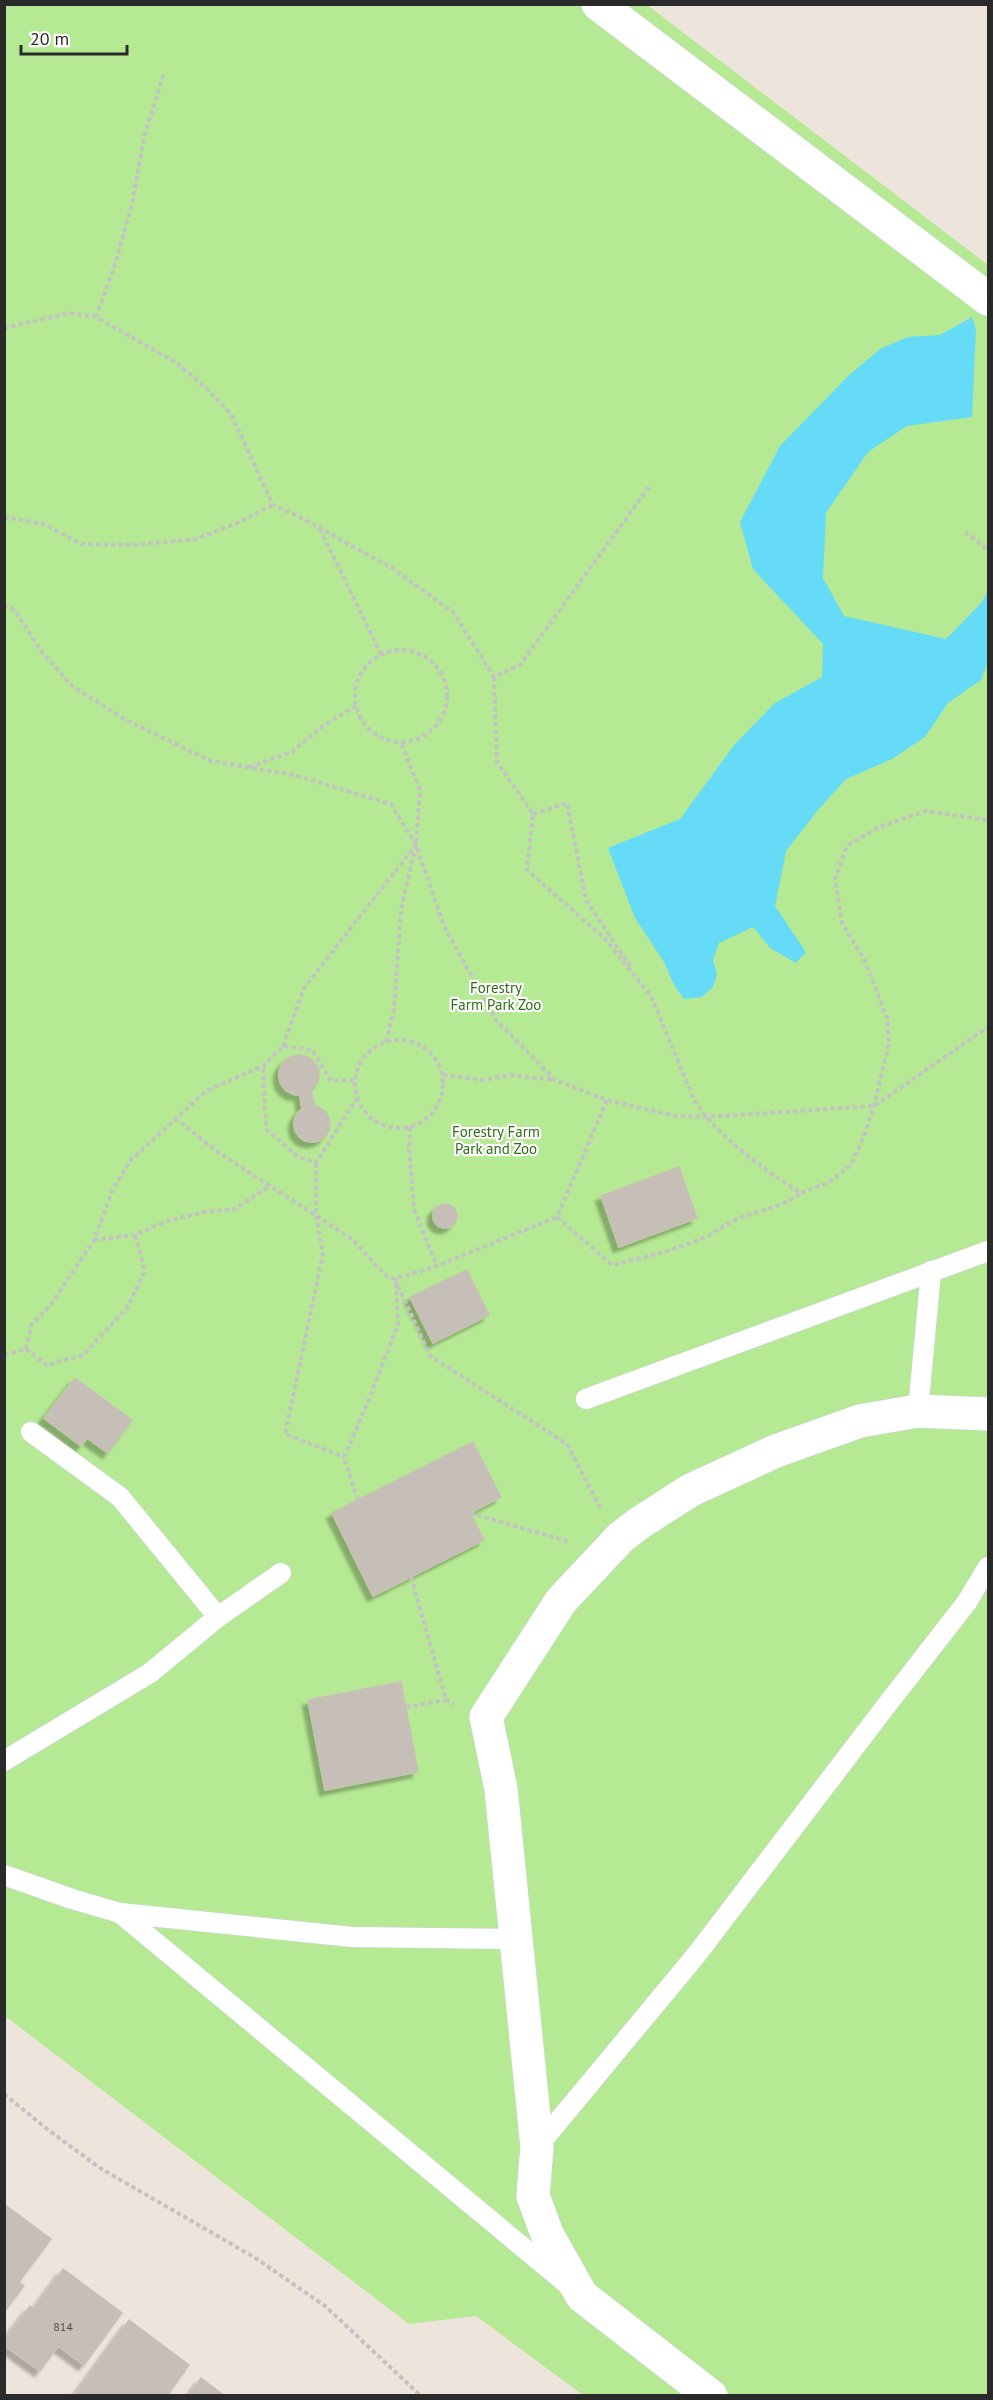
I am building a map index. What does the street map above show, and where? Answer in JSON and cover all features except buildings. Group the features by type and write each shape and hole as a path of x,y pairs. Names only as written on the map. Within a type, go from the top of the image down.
{"street":[{"path":"598,4 988,299"},
{"path":"711,2396 582,2296 547,2234 533,2196 537,2147 501,1789 486,1717 561,1601 621,1537 691,1490 776,1451 860,1421 918,1411 988,1414"}],"lane":[{"path":"586,1399 988,1251"},
{"path":"918,1411 931,1271"},
{"path":"31,1432 120,1497 218,1617"},
{"path":"537,2147 697,1954 967,1602 988,1567"},
{"path":"4,1761 150,1672 218,1617 280,1574"},
{"path":"4,1875 120,1913 352,1936 516,1939"},
{"path":"120,1913 582,2296"}],"path":[{"path":"96,317 114,268 131,208 145,134 164,73"},
{"path":"4,328 70,313 96,317 177,363 231,414 273,505 392,568 453,612 494,677 498,762 533,814 527,870 605,939 651,996 695,1102 705,1117 737,1146 801,1193"},
{"path":"494,677 520,665 650,487"},
{"path":"4,517 44,524 81,544 133,544 197,539 273,505"},
{"path":"319,528 381,654"},
{"path":"965,532 988,550"},
{"path":"4,604 15,611 42,652 72,687 126,720 211,761 294,775 391,804 416,845 444,926 496,1020 555,1080"},
{"path":"395,650 410,650 425,656 437,666 448,693 447,708 440,722 429,733 416,740 401,743 385,740 372,732 362,721 356,706 355,691 359,676 368,663 381,654 395,650"},
{"path":"248,767 292,752 324,725 356,706"},
{"path":"386,1042 394,1009 400,909 416,845 420,790 401,743"},
{"path":"533,814 567,803 586,900 645,989"},
{"path":"557,1217 612,1265 647,1258 706,1237 733,1221 765,1212 790,1201 801,1193 828,1183 851,1165 874,1106 889,1043 887,1018 866,961 842,923 835,879 847,846 877,828 925,811 988,820"},
{"path":"26,1350 32,1324 50,1306 94,1240 113,1189 131,1160 206,1091 263,1066 283,1046 304,988 416,845"},
{"path":"443,1076 482,1080 511,1075 555,1080 607,1100 676,1116 705,1117 874,1106 988,1028"},
{"path":"283,1046 312,1050 331,1081 354,1080 357,1098 364,1112 375,1122 388,1127 404,1129 418,1125 430,1116 439,1105 444,1090 443,1076 438,1062 429,1051 416,1043 401,1040 386,1042 374,1048 364,1058 357,1071 355,1084 357,1098 316,1163 316,1215 323,1254 285,1434 344,1457"},
{"path":"263,1066 266,1130 297,1156 316,1163"},
{"path":"175,1118 219,1153 352,1239 385,1275 395,1279 437,1266 557,1217 607,1100"},
{"path":"410,1127 409,1148 414,1209 437,1266"},
{"path":"94,1240 135,1235 167,1221 204,1212 235,1209 270,1186"},
{"path":"4,1355 26,1350 48,1366 82,1356 127,1308 145,1271 135,1235"},
{"path":"358,1500 344,1457 398,1324 395,1279"},
{"path":"395,1279 430,1356 567,1444 600,1509 621,1537"},
{"path":"470,1513 568,1540 593,1567"},
{"path":"411,1577 446,1700"},
{"path":"406,1707 446,1700 486,1717"},
{"path":"4,2094 100,2168 257,2259 325,2306 421,2396"}],"green space":[{"name":"Forestry Farm Park and Zoo","path":"4,5 647,5 988,265 988,2395 583,2395 476,2316 409,2324 5,2016"}],"water":[{"path":"972,317 976,329 972,417 907,426 868,452 826,513 823,578 844,616 946,639 982,602 988,590 988,662 981,680 948,703 925,737 892,759 846,779 786,851 775,906 806,952 796,963 770,948 753,927 719,943 713,960 717,974 713,987 702,997 684,999 674,985 664,962 635,918 608,848 680,819 735,744 775,703 822,677 823,644 753,569 740,522 780,446 847,377 880,349 908,337 940,335"}],"park label":[{"name":"Forestry Farm Park Zoo","path":"496,996"}]}
